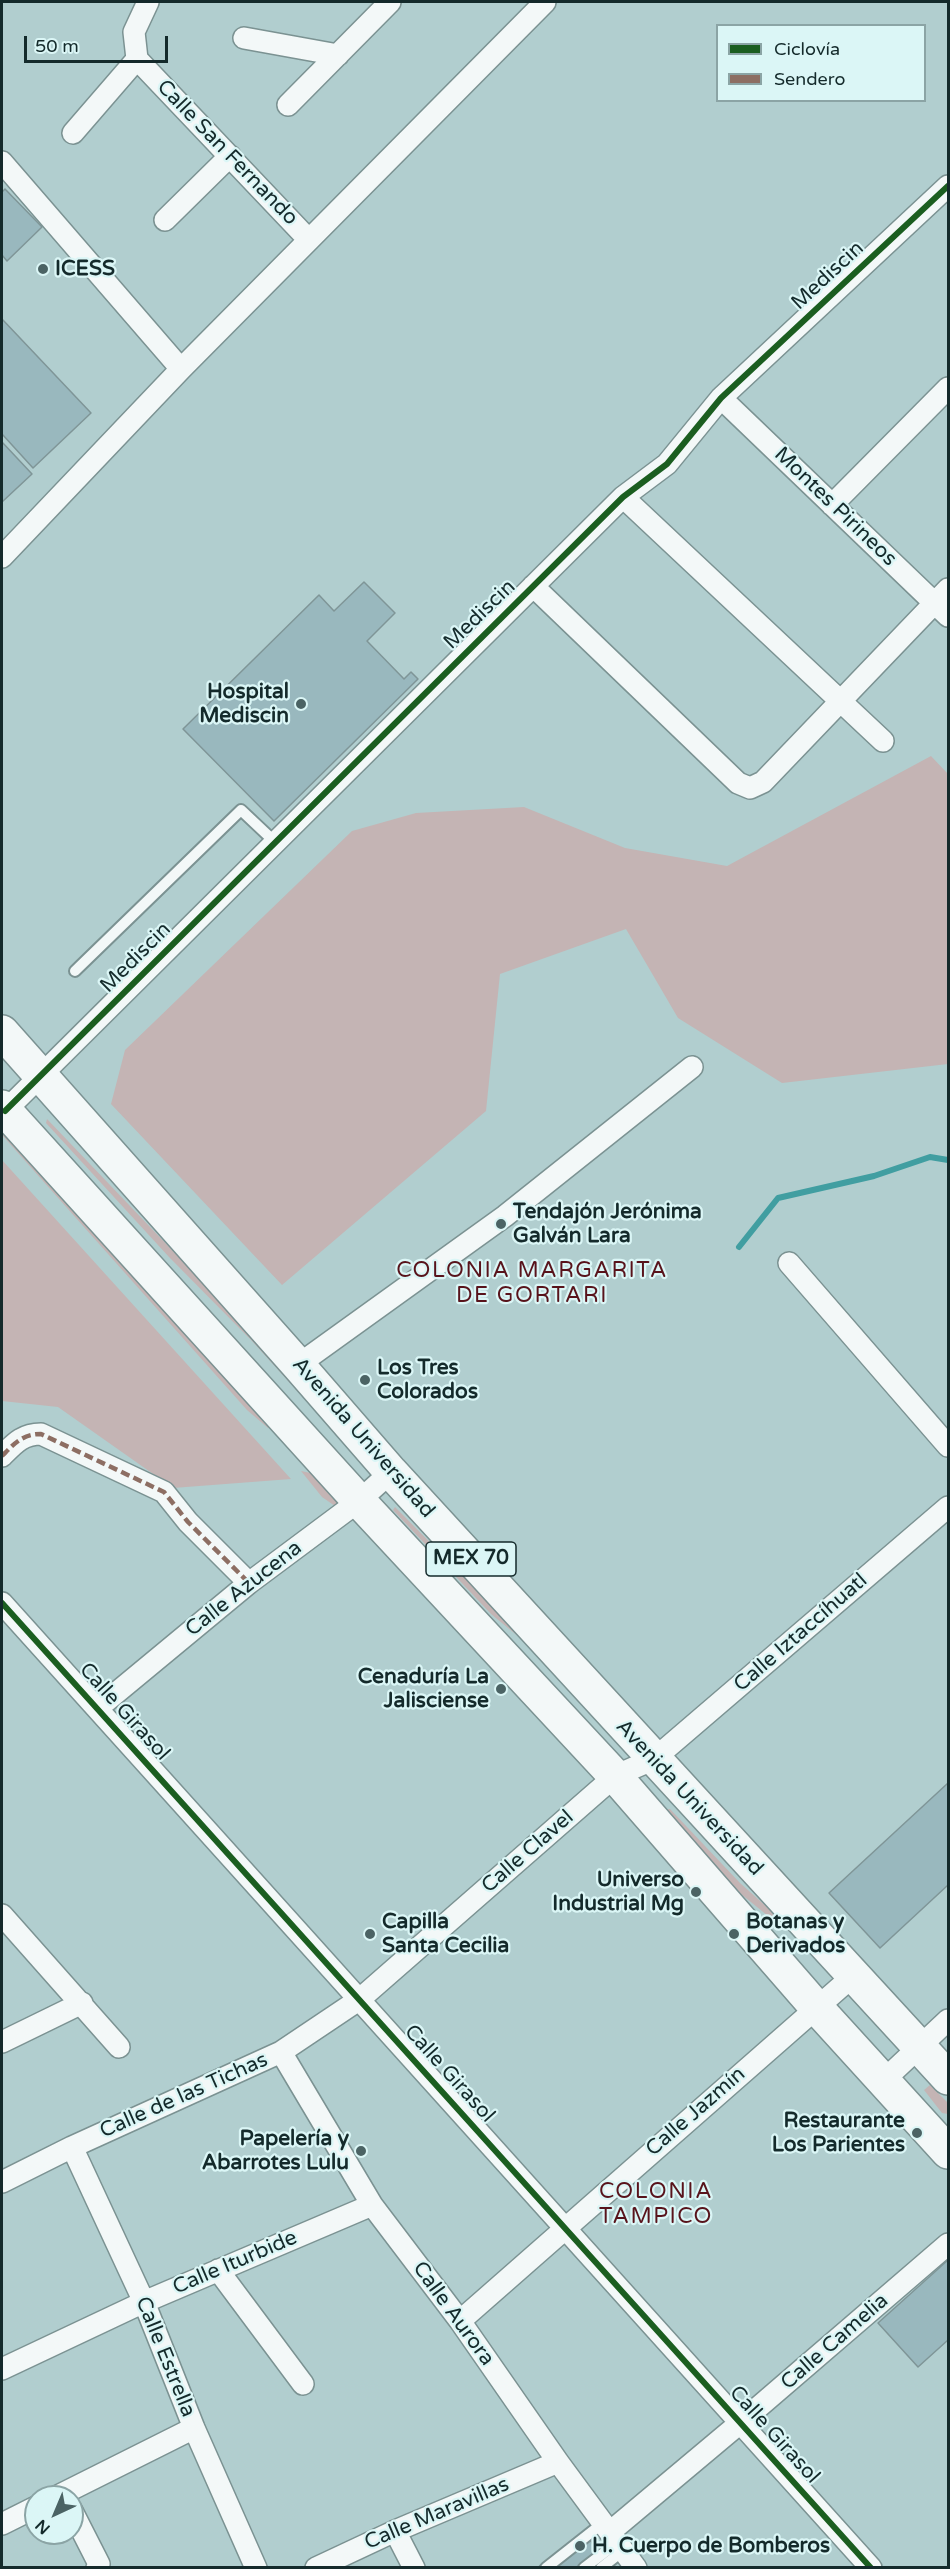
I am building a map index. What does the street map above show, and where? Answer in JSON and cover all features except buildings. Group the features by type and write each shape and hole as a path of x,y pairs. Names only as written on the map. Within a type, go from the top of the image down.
{"main road":[{"name":"Avenida Universidad","path":"2,1032 391,1472 948,2078"},
{"name":"Avenida Universidad","path":"3,1109 359,1501 615,1776 883,2081 941,2139"}],"street":[{"path":"73,133 137,59 134,32 148,2"},
{"path":"288,105 390,2"},
{"path":"2,557 181,369 545,2"},
{"path":"244,38 338,55"},
{"name":"Calle San Fernando","path":"137,59 309,240"},
{"path":"165,220 230,156"},
{"path":"2,162 181,369"},
{"name":"Mediscin","path":"3,1109 42,1076 623,497 667,464 722,399 948,186"},
{"path":"832,505 948,387"},
{"name":"Montes Pirineos","path":"722,399 832,505 944,603"},
{"path":"623,497 883,741"},
{"path":"533,586 738,783 750,788 763,782 840,701 944,603"},
{"path":"298,1365 505,1216 692,1067"},
{"path":"789,1263 948,1446"},
{"path":"2,1456 22,1437 29,1434 41,1434 145,1482 164,1492 188,1522 249,1583"},
{"name":"Calle Azucena","path":"98,1708 249,1583 359,1501 391,1472"},
{"name":"Calle Iztaccíhuatl","path":"615,1776 654,1759 945,1516"},
{"name":"Calle Girasol","path":"2,1603 871,2568"},
{"name":"Calle Clavel","path":"360,1999 615,1776"},
{"path":"2,1915 119,2047"},
{"name":"Calle Jazmín","path":"460,2321 565,2226 853,1976"},
{"name":"Calle de las Tichas","path":"2,2182 72,2147 281,2052 360,1999"},
{"path":"2,2042 82,2003"},
{"path":"883,2081 948,2020"},
{"name":"Calle Aurora","path":"281,2052 372,2205 460,2321 558,2462 636,2568"},
{"name":"Calle Estrella","path":"72,2147 144,2302 194,2428 256,2568"},
{"name":"Calle Iturbide","path":"2,2369 144,2302 372,2205"},
{"name":"Calle Camelia","path":"614,2537 740,2423 948,2244"},
{"path":"218,2270 303,2384"},
{"path":"84,2489 194,2428"},
{"name":"Calle Maravillas","path":"316,2568 394,2531 558,2462"},
{"path":"2,2524 24,2513"},
{"path":"394,2531 414,2568"},
{"path":"84,2537 99,2564 98,2568"}],"lane":[{"path":"75,971 241,810 276,843"},
{"path":"546,2568 614,2537"},
{"path":"584,2568 614,2537"},
{"path":"601,2568 614,2537"}],"shaded area":[{"path":"931,756 948,774 948,1064 782,1083 678,1018 626,929 500,974 486,1111 282,1285 111,1104 125,1050 352,831 416,813 524,807 625,848 727,866"},
{"path":"2,1118 273,1424 268,1428 247,1410 2,1135"},
{"path":"47,1119 256,1338 327,1424 252,1341 169,1257 46,1123"},
{"path":"2,1160 291,1479 173,1488 58,1407 2,1401"},
{"path":"301,1471 325,1476 341,1501 335,1506 322,1497"},
{"path":"395,1507 492,1605 525,1642 491,1614 393,1510"},
{"path":"670,1809 740,1883 787,1925 787,1928 784,1929 741,1894 665,1810"},
{"path":"930,2085 948,2103 948,2114 942,2113 924,2090"}],"waterway":[{"path":"739,1247 778,1198 874,1176 930,1157 948,1160"}],"marked path":[{"path":"2,1456 23,1438 41,1434 164,1492 188,1522 249,1583"}],"cycle path":[{"path":"5,1111 623,497 667,464 721,398 948,186"},
{"path":"2,1603 871,2568"}],"place":[{"name":"ICESS","path":"43,269"},
{"name":"Hospital Mediscin","path":"301,704"},
{"name":"Tendajón Jerónima Galván Lara","path":"501,1224"},
{"name":"Los Tres Colorados","path":"365,1380"},
{"name":"Cenaduría La Jalisciense","path":"501,1689"},
{"name":"Universo Industrial Mg","path":"696,1892"},
{"name":"Capilla Santa Cecilia","path":"370,1934"},
{"name":"Botanas y Derivados","path":"734,1934"},
{"name":"Restaurante Los Parientes","path":"917,2133"},
{"name":"Papelería y Abarrotes Lulu","path":"361,2151"},
{"name":"H. Cuerpo de Bomberos","path":"580,2546"}],"district":[{"name":"COLONIA MARGARITA DE GORTARI","path":"532,1284"},
{"name":"COLONIA TAMPICO","path":"656,2204"}]}
